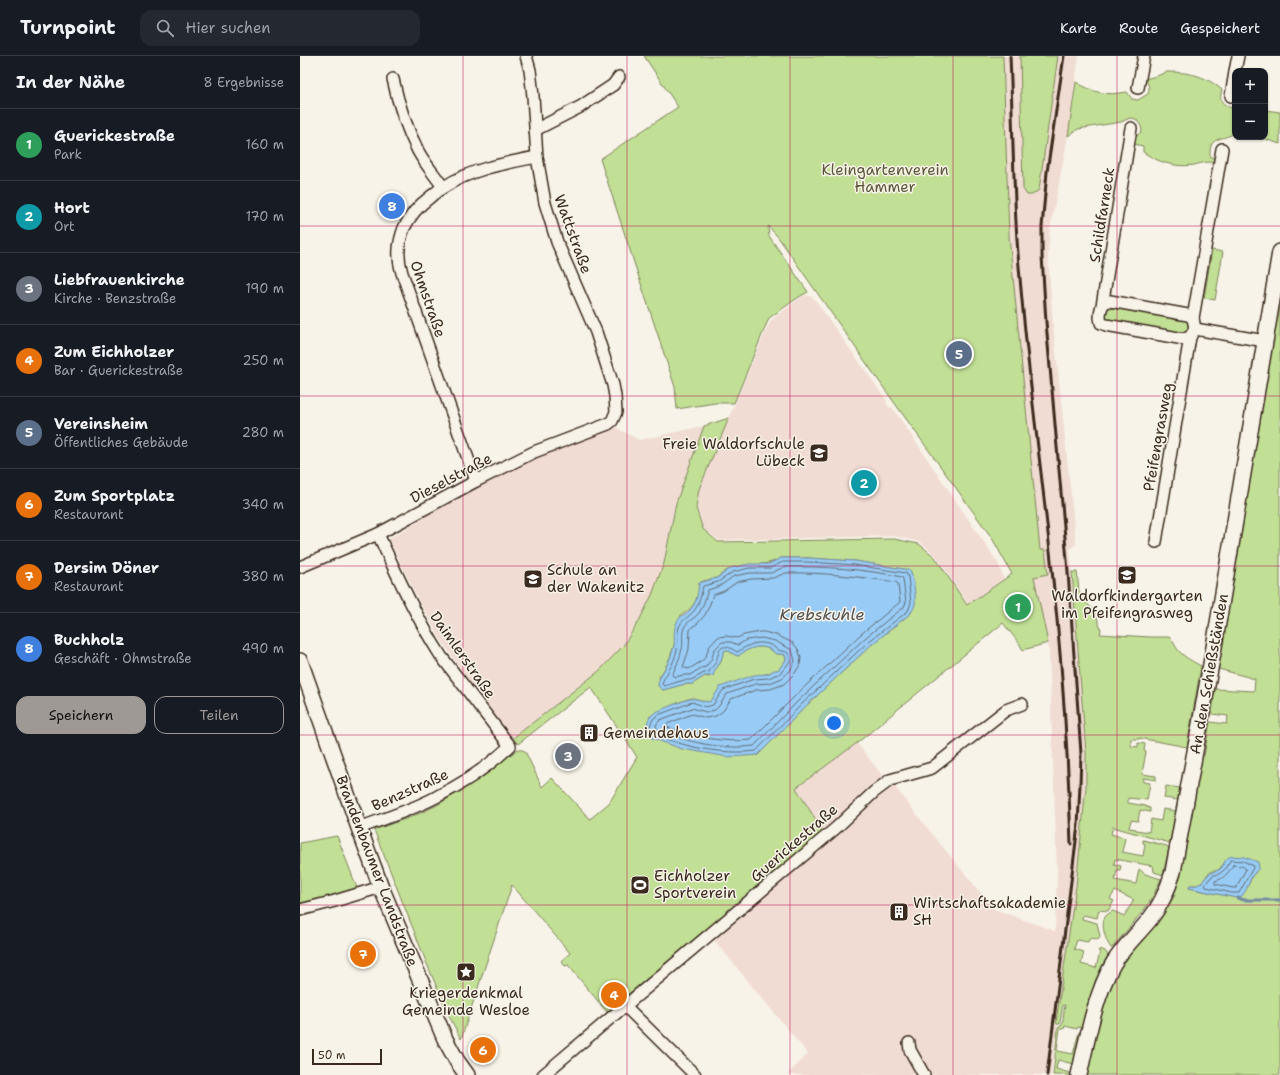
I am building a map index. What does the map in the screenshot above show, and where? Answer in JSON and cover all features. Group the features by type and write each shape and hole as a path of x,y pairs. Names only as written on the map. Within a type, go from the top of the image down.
{"street":[{"name":"Wattstraße","path":"526,56 532,83 537,157 542,191 551,225 596,332 610,372 616,404 615,417"},
{"path":"1138,88 1144,56"},
{"path":"1236,68 1238,56"},
{"path":"535,130 580,107 613,85 619,77"},
{"path":"393,79 396,94 406,123 419,152 443,187"},
{"path":"1231,96 1232,90"},
{"name":"Schildfarneck","path":"1131,128 1099,318 1101,323 1106,325 1184,339 1193,328"},
{"name":"Pfeifengrasweg","path":"1156,542 1222,149"},
{"name":"Ohmstraße","path":"476,481 399,264 399,247 406,224 413,213 421,204 443,187 470,174 498,165 537,157"},
{"name":"An den Schießständen","path":"1079,1075 1096,1008 1107,977 1121,952 1157,909 1173,872 1213,653 1280,252"},
{"name":"Schildfarneck","path":"1102,306 1105,302 1110,301 1188,315 1193,328"},
{"name":"Schildfarneck","path":"1193,328 1265,341"},
{"name":"Dieselstraße","path":"300,567 378,534 476,481 534,452 608,424 615,417"},
{"name":"Daimlerstraße","path":"378,534 408,598 432,642 510,746"},
{"name":"Brandenbaumer Landstraße","path":"300,660 381,887 445,1039 457,1061 467,1075"},
{"name":"Guerickestraße","path":"543,1075 836,828 882,785 896,777 932,768 1006,710 1022,704"},
{"name":"Benzstraße","path":"359,828 438,797 468,779 510,746"},
{"path":"300,910 381,887"},
{"path":"625,1006 695,1075"},
{"path":"909,1043 910,1050 924,1075"}],"shaded area":[{"path":"1003,56 1079,56 1068,136 1050,229 1048,255 1053,323 1076,544 1070,549 1086,753 1086,787 1076,886 1051,1075 787,1075 808,1054 710,935 826,835 796,789 857,743 891,787 895,787 994,909 1055,931 1057,872 1049,650 1034,577 1048,574 1045,551 1040,551 1009,236"},
{"name":"Freie Waldorfschule Lübeck","path":"806,295 813,297 887,401 886,403 890,408 892,407 998,563 1004,579 968,604 936,556 920,542 894,536 719,540 704,529 697,508 699,489 759,346 771,320"},
{"name":"Schule an der Wakenitz","path":"613,426 639,440 704,426 676,503 664,563 652,595 639,621 623,646 599,671 513,738 464,674 440,638 418,599 389,539 478,484 535,456"}],"green space":[{"name":"Kleingartenverein Hammer","path":"644,56 1003,56 1009,236 1040,550 1045,550 1048,574 1034,577 1048,643 1023,650 1003,623 857,743 796,788 826,836 710,935 705,930 607,1012 568,965 565,966 561,961 570,953 512,885 461,1039 449,1016 427,964 374,830 417,815 436,806 472,783 518,749 525,751 542,787 552,778 590,819 609,803 637,757 591,687 518,744 513,738 599,671 623,646 639,621 652,595 664,563 676,503 704,426 729,418 699,489 696,508 703,529 718,542 894,539 919,544 935,557 967,605 1012,574 992,538 886,391 778,237 768,226 769,236 808,292 769,318 734,403 715,403 677,409 675,387 600,159 678,107","holes":["781,558 855,561 909,570 911,613 871,645 806,706 758,755 649,717 671,706 693,698 707,702 712,701 762,675 778,670 786,660 785,655 776,654 771,650 761,647 752,648 738,656 725,650 722,655 721,662 709,677 705,676 692,684 685,684 663,690 659,677 671,655 676,640 681,615 688,611 696,601 700,583 714,579 733,568 764,564"]},
{"path":"1020,56 1058,56 1039,190 1032,195 1027,195 1023,189"},
{"path":"1166,72 1196,75 1216,85 1222,90 1221,100 1225,105 1232,108 1232,134 1217,140 1212,145 1210,149 1210,156 1216,159 1216,163 1208,162 1180,166 1149,156 1143,152 1143,146 1133,144 1134,139 1142,131 1141,126 1136,119 1130,118 1121,122 1078,129 1068,136 1076,82 1100,93 1112,94 1127,92 1132,99 1138,100 1148,94 1149,86 1144,79"},
{"path":"1268,110 1280,112 1280,144 1268,140"},
{"path":"1212,250 1223,252 1215,300 1204,298"},
{"path":"1280,299 1280,1075 1084,1075 1100,1009 1113,975 1167,900 1172,900 1175,895 1172,890 1199,756 1204,756 1210,722 1227,724 1228,716 1212,714 1215,689 1254,691 1255,679 1215,668 1238,546","holes":["1229,857 1256,872 1252,876 1247,888 1232,897 1189,888 1190,885 1198,885 1202,883 1207,875 1212,871 1217,871"]},
{"path":"1109,305 1188,320 1188,328 1184,334 1177,335 1105,319 1104,312"},
{"path":"1072,572 1077,572 1079,591 1083,600 1095,611 1101,630 1100,634 1169,637 1181,653 1201,666 1187,747 1139,738 1131,739 1131,746 1138,747 1138,743 1145,744 1144,751 1146,752 1142,774 1156,776 1156,780 1143,778 1143,782 1150,783 1147,800 1128,798 1128,803 1150,808 1150,812 1140,810 1138,821 1131,820 1129,828 1149,832 1151,819 1161,821 1163,809 1176,811 1170,843 1113,827 1111,834 1125,838 1122,852 1143,856 1145,844 1143,843 1143,840 1167,846 1169,848 1163,875 1154,872 1153,866 1115,859 1114,864 1121,866 1120,870 1117,870 1115,880 1136,884 1139,869 1145,874 1161,879 1152,898 1144,910 1112,948 1109,945 1104,933 1103,924 1105,917 1113,911 1124,916 1134,900 1115,891 1110,899 1114,901 1108,911 1099,910 1097,918 1083,915 1082,919 1097,923 1100,936 1098,939 1090,938 1088,942 1077,940 1074,949 1084,952 1081,964 1096,968 1100,952 1098,951 1100,949 1105,951 1108,955 1096,979 1082,1028 1078,1027 1077,1029 1065,1026 1064,1029 1060,1029 1058,1051 1073,1054 1079,1032 1081,1032 1073,1064 1058,1060 1056,1069 1070,1073 1070,1075 1053,1075 1058,1028 1062,1025 1065,1005 1063,1005 1060,1024 1057,1024 1056,1022 1076,886 1086,787 1086,753"},
{"path":"1166,786 1180,788 1178,800 1164,798"},
{"path":"337,836 357,888 300,903 300,843"}],"water":[{"name":"Krebskuhle","path":"781,558 855,561 910,570 915,591 915,606 911,613 871,645 806,706 758,755 729,757 682,749 649,737 647,724 652,715 656,712 690,699 706,702 711,701 720,687 754,675 768,674 774,670 778,670 786,660 785,655 776,654 767,648 762,647 752,648 738,656 725,650 713,676 705,676 692,684 685,684 663,690 658,686 659,679 669,662 674,648 677,621 693,606 699,583 717,578 731,568 749,564 769,564"},
{"path":"1232,856 1244,857 1258,862 1259,868 1252,876 1242,896 1238,898 1189,888 1190,885 1196,885 1203,882 1207,876 1220,869 1227,859"}],"waterway":[{"path":"1238,898 1244,900 1280,900"}],"railway":[{"path":"1010,56 1016,230 1025,333 1056,604 1062,673 1071,844"},
{"path":"1047,1075 1078,825 1081,754 1068,572 1046,322 1042,256 1042,227 1047,172 1064,56"}],"place":[{"name":"Buchholz","path":"392,206"},
{"name":"Vereinsheim","path":"959,354"},
{"name":"Freie Waldorfschule Lübeck","path":"819,453"},
{"name":"Hort","path":"864,483"},
{"name":"Waldorfkindergarten im Pfeifengrasweg","path":"1127,575"},
{"name":"Schule an der Wakenitz","path":"533,579"},
{"name":"Guerickestraße","path":"1018,607"},
{"name":"Gemeindehaus","path":"589,733"},
{"name":"Liebfrauenkirche","path":"568,756"},
{"name":"Eichholzer Sportverein","path":"640,885"},
{"name":"Wirtschaftsakademie SH","path":"899,912"},
{"name":"Dersim Döner","path":"363,954"},
{"name":"Kriegerdenkmal Gemeinde Wesloe","path":"466,972"},
{"name":"Zum Eichholzer","path":"614,995"},
{"name":"Zum Sportplatz","path":"483,1050"}]}
